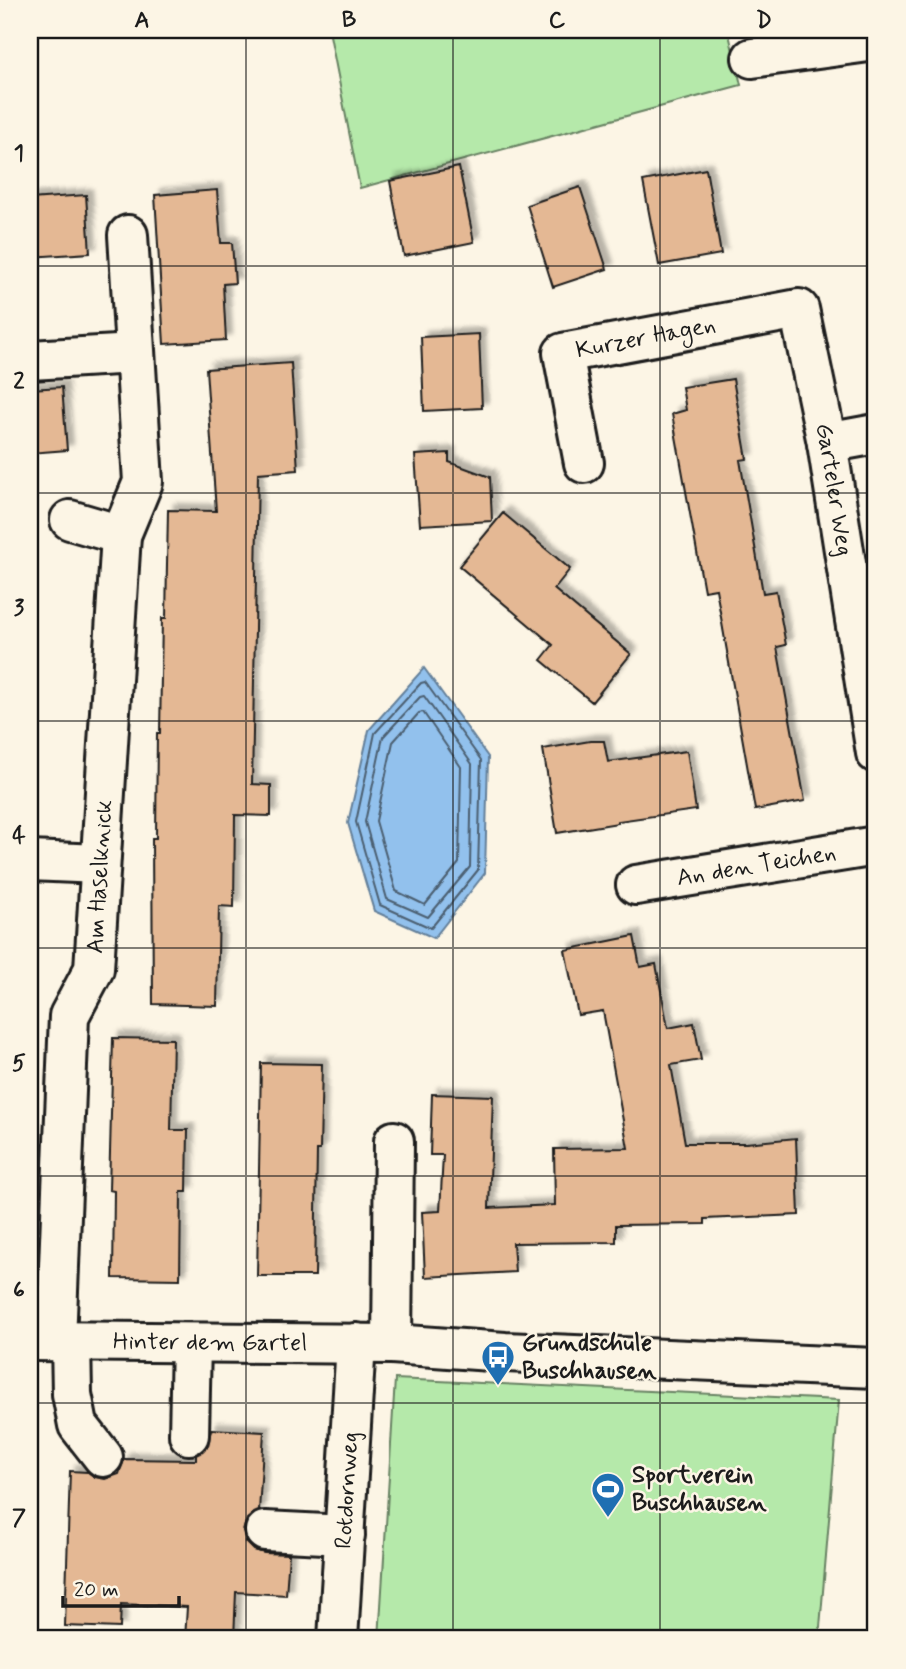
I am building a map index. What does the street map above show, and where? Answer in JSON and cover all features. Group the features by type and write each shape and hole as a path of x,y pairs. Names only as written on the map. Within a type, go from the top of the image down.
{"street":[{"path":"752,58 876,41"},
{"name":"Am Haselknick","path":"103,1457 78,1424 72,1394 52,1341 69,1016 94,969 121,535 143,482 128,235"},
{"name":"Garteler Weg","path":"799,309 827,443 876,753"},
{"name":"Kurzer Hagen","path":"584,463 563,353 799,309"},
{"path":"30,360 135,355"},
{"path":"827,443 876,434"},
{"path":"70,520 121,535"},
{"name":"An den Teichen","path":"636,885 876,846"},
{"path":"30,861 100,864"},
{"path":"374,1343 394,1141"},
{"name":"Hinter dem Gartel","path":"52,1341 374,1343 505,1352 876,1368"},
{"path":"189,1434 191,1343"},
{"name":"Rotdornweg","path":"338,1639 345,1535 374,1343"},
{"path":"265,1531 345,1535"}],"green space":[{"path":"329,30 728,30 741,85 360,188"},
{"name":"Sportverein Buschhausen","path":"395,1379 839,1400 819,1639 379,1639"}],"water":[{"path":"424,668 488,757 485,873 434,938 374,911 348,823 369,730"}],"building":[{"path":"459,167 474,242 404,256 390,181"},
{"path":"706,169 721,254 659,265 643,181"},
{"path":"580,187 607,269 553,287 527,205"},
{"path":"217,190 221,243 232,243 235,283 223,284 226,340 164,344 155,195"},
{"path":"86,195 90,253 30,257 30,199"},
{"path":"479,334 482,408 424,411 421,337"},
{"path":"291,363 298,470 258,473 252,784 271,785 271,816 235,815 234,907 219,906 217,1006 153,1004 152,838 156,838 157,733 160,733 162,618 166,618 168,510 216,511 206,369"},
{"path":"733,379 747,459 740,460 763,593 776,591 786,645 777,647 805,801 755,810 716,589 704,591 672,414 686,410 682,387"},
{"path":"62,387 67,450 30,453 30,389"},
{"path":"449,453 449,462 490,477 492,521 420,525 415,455"},
{"path":"503,513 570,569 554,589 631,654 592,702 541,660 553,645 459,566"},
{"path":"604,741 608,762 687,751 696,810 557,833 543,749"},
{"path":"634,936 640,967 656,964 668,1028 694,1023 701,1060 671,1065 685,1143 746,1143 796,1138 799,1215 705,1219 705,1224 616,1225 616,1242 513,1243 515,1272 425,1277 422,1212 440,1211 443,1155 430,1155 432,1094 493,1096 489,1208 555,1205 554,1149 628,1148 603,1011 578,1015 565,950"},
{"path":"113,1038 173,1039 171,1130 188,1130 187,1192 181,1192 180,1279 113,1278 114,1191 109,1190"},
{"path":"261,1063 322,1064 320,1150 317,1150 315,1276 257,1276"},
{"path":"211,1429 264,1432 259,1511 247,1519 243,1531 246,1542 254,1550 289,1554 286,1595 236,1592 234,1639 185,1639 187,1607 121,1604 120,1628 65,1626 70,1471 88,1472 105,1479 119,1474 124,1459 196,1460 196,1455 208,1446"}],"place":[{"name":"Grundschule Buschhausen","path":"498,1387"},
{"name":"Sportverein Buschhausen","path":"608,1519"}]}
